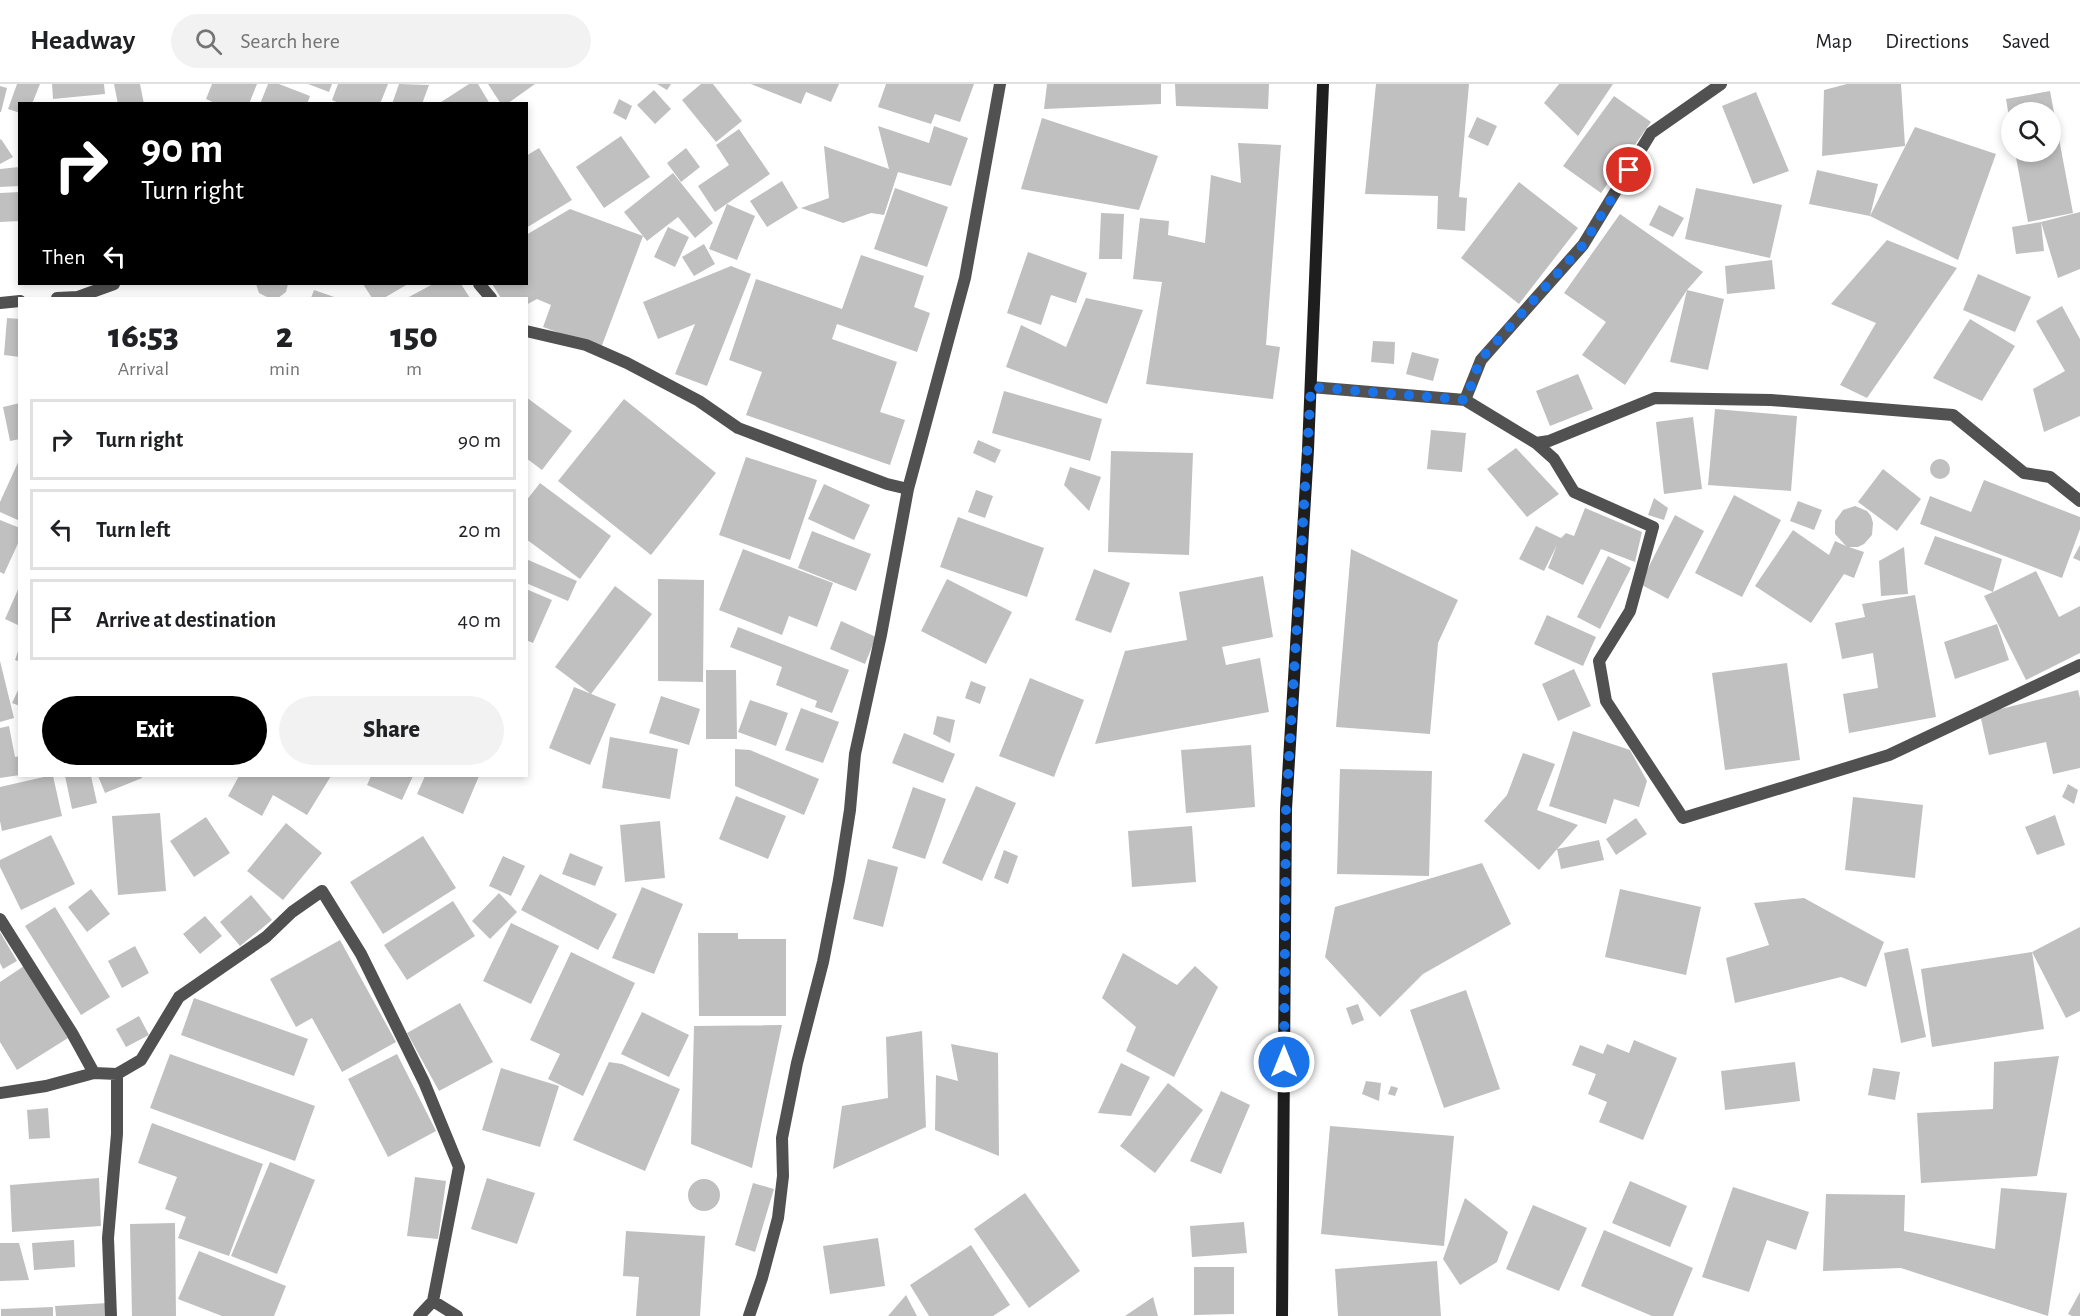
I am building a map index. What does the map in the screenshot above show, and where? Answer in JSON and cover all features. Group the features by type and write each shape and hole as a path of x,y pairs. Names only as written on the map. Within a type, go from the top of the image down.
{"street":[{"path":"749,1316 778,1218 783,1176 782,1138 797,1063 823,962 839,880 850,810 855,754 888,603 908,489 966,278 1000,84"},
{"path":"1282,1316 1286,809 1311,387 1323,84"},
{"path":"1466,400 1480,360 1583,245 1651,133 1720,84"},
{"path":"78,297 111,285"},
{"path":"480,285 489,297"},
{"path":"0,303 18,301"},
{"path":"528,331 586,345 627,363 699,401 738,428 887,484 908,489"},
{"path":"1311,387 1466,400 1536,443 1554,459 1574,492 1653,527 1630,611 1599,661 1606,701 1683,818 1889,755 2080,665"},
{"path":"1536,443 1549,441 1655,398 1771,400 1953,415 2024,473 2050,477 2080,501"},
{"path":"0,1093 46,1086 94,1073 117,1074 141,1060 179,997 266,937 292,912 322,891 361,954 424,1082 459,1167 433,1301 419,1316"},
{"path":"0,919 72,1033 94,1073"},
{"path":"111,1316 108,1238 117,1134 117,1074"},
{"path":"433,1301 457,1316"}],"building":[{"path":"17,84 40,84 33,102 18,102 18,112 8,109"},
{"path":"52,84 104,84 105,94 53,99"},
{"path":"114,84 140,84 144,102 118,102"},
{"path":"212,84 257,84 250,102 213,102 206,99"},
{"path":"268,84 279,84 310,96 308,102 261,102"},
{"path":"308,84 332,84 329,92"},
{"path":"338,84 388,84 381,102 336,102 332,100"},
{"path":"399,84 429,85 423,102 393,102"},
{"path":"469,84 478,84 489,102 441,102"},
{"path":"488,84 535,84 510,102 500,102"},
{"path":"657,84 671,84 667,90"},
{"path":"701,84 713,84 742,121 716,142 682,100"},
{"path":"751,84 839,84 831,102 806,92 801,104"},
{"path":"886,84 974,84 960,122 935,114 931,124 878,107"},
{"path":"1047,84 1161,84 1161,104 1044,109"},
{"path":"1175,84 1269,84 1268,109 1176,106"},
{"path":"1376,84 1469,84 1459,197 1467,198 1465,231 1437,229 1438,196 1365,194"},
{"path":"1559,84 1613,84 1578,136 1544,103"},
{"path":"1847,84 1901,84 1905,146 1822,156 1824,90"},
{"path":"0,86 7,88 1,112 0,112"},
{"path":"654,90 671,109 655,124 637,105"},
{"path":"2050,91 2052,102 2006,102 2006,99"},
{"path":"1756,92 1789,171 1753,184 1722,106"},
{"path":"1614,96 1651,122 1601,193 1563,166"},
{"path":"619,99 632,106 626,120 613,113"},
{"path":"1477,117 1497,126 1488,146 1468,137"},
{"path":"1042,118 1158,156 1139,210 1021,189"},
{"path":"878,126 929,143 934,126 968,138 951,186 898,172 884,215 871,213 843,223 801,208 829,198 824,146 889,169"},
{"path":"1915,127 1996,154 1958,260 1870,216"},
{"path":"739,129 770,174 715,212 698,186 729,165 716,145"},
{"path":"621,136 650,177 604,208 576,167"},
{"path":"0,140 13,157 0,164"},
{"path":"1238,143 1281,145 1266,345 1280,347 1273,399 1146,384 1162,282 1133,279 1140,218 1169,221 1168,235 1205,243 1211,175 1241,183"},
{"path":"539,148 572,200 528,227 528,155"},
{"path":"686,148 700,167 681,182 667,163"},
{"path":"2061,149 2073,213 2028,222 2017,162 2061,162"},
{"path":"18,167 18,186 0,187 0,169"},
{"path":"1817,170 1878,184 1870,216 1809,204"},
{"path":"673,173 713,223 695,238 678,217 647,241 624,212"},
{"path":"782,181 798,208 767,227 750,201"},
{"path":"1519,182 1578,228 1519,304 1461,258"},
{"path":"895,188 948,207 927,267 874,249"},
{"path":"1696,188 1782,205 1770,258 1685,239"},
{"path":"18,192 18,221 0,222 0,193"},
{"path":"727,204 755,216 737,260 709,249"},
{"path":"1659,205 1684,218 1673,237 1649,225"},
{"path":"570,209 643,236 601,348 543,327 551,305 537,299 528,304 528,297 500,297 493,285 528,285 528,234"},
{"path":"2080,212 2080,269 2058,278 2041,222"},
{"path":"1101,213 1124,214 1122,259 1099,259"},
{"path":"1620,214 1703,272 1687,290 1625,385 1582,355 1606,322 1564,293"},
{"path":"2041,222 2044,251 2016,254 2012,227"},
{"path":"668,227 689,237 675,267 654,257"},
{"path":"1887,240 1957,268 1867,398 1840,385 1876,323 1831,304"},
{"path":"704,244 715,264 694,276 682,257"},
{"path":"1028,252 1087,273 1076,303 1051,295 1041,325 1007,313"},
{"path":"861,255 924,276 914,307 930,313 917,352 837,324 832,339 897,362 880,412 905,420 890,465 746,415 762,372 729,360 756,279 842,309"},
{"path":"1772,260 1775,289 1727,294 1725,266"},
{"path":"731,266 751,274 707,386 675,374 695,324 658,339 643,302"},
{"path":"1978,274 2031,297 2015,332 1963,310"},
{"path":"256,285 288,285 286,292 279,297 267,297 259,293"},
{"path":"364,285 406,285 386,297 371,297"},
{"path":"431,285 462,285 469,297 409,297"},
{"path":"314,290 334,297 311,297"},
{"path":"1687,290 1724,299 1708,370 1670,362"},
{"path":"1086,298 1143,310 1107,404 1006,367 1021,325 1066,347"},
{"path":"2062,306 2080,339 2080,416 2044,432 2033,389 2065,371 2036,321"},
{"path":"7,318 18,319 18,357 4,355"},
{"path":"1970,319 2015,346 1982,401 1933,378"},
{"path":"1373,341 1395,342 1394,364 1371,362"},
{"path":"1412,352 1439,359 1433,381 1406,374"},
{"path":"1578,374 1593,409 1550,426 1536,391"},
{"path":"1004,391 1102,419 1090,461 992,433"},
{"path":"528,398 572,431 542,470 528,460"},
{"path":"624,399 716,473 651,555 558,481"},
{"path":"18,403 18,439 10,441 3,407"},
{"path":"1715,409 1797,416 1791,491 1708,485"},
{"path":"1693,417 1702,489 1664,494 1656,422"},
{"path":"1431,430 1466,433 1462,472 1427,469"},
{"path":"978,440 1001,450 995,463 973,453"},
{"path":"1516,448 1559,494 1527,517 1487,469"},
{"path":"1111,451 1193,453 1189,555 1108,552"},
{"path":"746,457 817,480 790,560 719,535"},
{"path":"1936,459 1944,459 1950,465 1950,473 1944,479 1936,479 1930,473 1930,465"},
{"path":"18,462 18,520 0,512 0,502"},
{"path":"1070,467 1101,477 1089,511 1064,485"},
{"path":"1883,469 1921,499 1897,531 1858,502"},
{"path":"1984,480 2080,517 2080,529 2062,578 1920,524 1930,496 1971,512"},
{"path":"540,483 611,536 580,579 528,540 528,498"},
{"path":"824,484 870,505 854,540 808,519"},
{"path":"976,490 993,496 985,518 968,512"},
{"path":"1734,495 1781,520 1742,597 1695,573"},
{"path":"1654,498 1668,508 1664,520 1648,515"},
{"path":"1798,501 1822,510 1814,530 1790,521"},
{"path":"1855,506 1867,511 1871,516 1872,535 1864,544 1849,547 1864,552 1854,578 1844,574 1811,623 1755,586 1793,530 1829,555 1835,541 1846,546 1835,534 1835,521 1843,510"},
{"path":"1585,508 1642,532 1635,562 1601,549 1583,585 1548,568 1557,545 1544,571 1519,559 1536,526 1561,538 1566,533 1574,536"},
{"path":"1675,515 1704,531 1668,599 1640,584"},
{"path":"958,517 1044,548 1027,597 940,567"},
{"path":"0,520 18,527 18,543 4,574 0,572"},
{"path":"812,531 871,554 856,591 798,568"},
{"path":"1935,536 2002,559 1993,592 1924,564"},
{"path":"2080,545 2080,561 2073,558"},
{"path":"1904,547 1908,594 1881,596 1879,561"},
{"path":"743,549 833,583 817,627 789,616 782,635 719,610"},
{"path":"1351,549 1458,600 1438,643 1430,734 1336,727"},
{"path":"1608,556 1631,568 1600,629 1577,617"},
{"path":"528,560 577,581 568,601 528,584"},
{"path":"1094,569 1130,583 1111,633 1075,620"},
{"path":"2036,571 2059,617 2080,606 2080,653 2026,680 1984,596"},
{"path":"1263,576 1273,637 1222,647 1226,665 1260,658 1269,712 1095,744 1125,651 1187,640 1179,592"},
{"path":"658,579 704,580 703,682 658,681"},
{"path":"947,579 1012,612 986,664 921,631"},
{"path":"615,586 652,614 591,694 555,667"},
{"path":"18,590 18,625 5,619"},
{"path":"528,590 552,600 533,643 528,641"},
{"path":"1915,595 1936,717 1849,733 1843,694 1878,688 1873,653 1842,659 1835,623 1865,617 1862,604"},
{"path":"1547,615 1596,637 1583,666 1534,644"},
{"path":"841,621 876,637 865,664 830,649"},
{"path":"1997,624 2009,660 1955,679 1944,642"},
{"path":"738,627 849,670 832,713 815,707 817,701 776,685 782,667 730,647"},
{"path":"0,661 14,718 0,722"},
{"path":"1787,663 1800,760 1725,770 1712,673"},
{"path":"1574,669 1591,706 1558,721 1542,684"},
{"path":"706,670 736,670 737,739 706,739"},
{"path":"1030,678 1084,700 1054,777 999,756"},
{"path":"971,681 986,687 980,704 965,698"},
{"path":"574,687 616,704 590,765 549,748"},
{"path":"18,690 18,705 12,703"},
{"path":"2078,690 2080,768 2053,774 2046,742 1989,755 1980,714"},
{"path":"661,696 700,709 689,745 649,733"},
{"path":"750,700 788,713 776,746 738,732"},
{"path":"801,708 839,722 823,763 785,750"},
{"path":"937,716 955,720 950,743 933,734"},
{"path":"9,726 15,757 18,756 18,775 0,778 0,728"},
{"path":"1573,731 1630,750 1647,781 1639,807 1614,799 1606,824 1549,806"},
{"path":"904,733 955,754 943,783 892,763"},
{"path":"610,737 678,749 670,799 602,788"},
{"path":"1251,745 1255,807 1186,813 1181,750"},
{"path":"735,749 750,750 819,779 804,815 735,786"},
{"path":"1523,753 1555,764 1537,810 1578,825 1539,870 1484,821 1507,795"},
{"path":"1340,769 1432,771 1429,876 1337,874"},
{"path":"53,777 62,816 2,831 0,787"},
{"path":"65,777 91,777 97,803 72,809"},
{"path":"98,777 142,778 105,793"},
{"path":"238,777 330,777 307,815 273,795 262,816 228,796"},
{"path":"371,777 413,777 402,800 367,785"},
{"path":"425,777 479,777 463,814 417,794"},
{"path":"2068,784 2078,790 2074,804 2062,797"},
{"path":"976,786 1016,803 982,881 942,863"},
{"path":"913,787 946,799 925,859 892,848"},
{"path":"736,796 786,816 768,859 719,839"},
{"path":"1853,797 1923,805 1915,878 1845,870"},
{"path":"160,813 166,891 118,895 112,816"},
{"path":"2055,815 2065,845 2037,855 2025,827"},
{"path":"206,817 230,853 194,877 170,841"},
{"path":"1636,818 1647,834 1616,855 1606,839"},
{"path":"660,821 665,878 625,882 620,825"},
{"path":"286,823 322,853 283,900 247,871"},
{"path":"1192,826 1196,882 1132,887 1128,831"},
{"path":"51,835 75,884 21,910 0,867 0,860"},
{"path":"423,836 456,888 383,934 350,882"},
{"path":"1599,840 1604,860 1561,869 1557,849"},
{"path":"1004,850 1018,856 1008,884 994,878"},
{"path":"570,853 603,867 595,886 562,874"},
{"path":"503,856 525,866 511,896 489,886"},
{"path":"868,859 898,867 883,927 853,919"},
{"path":"1482,863 1511,924 1423,974 1380,1017 1325,957 1335,907"},
{"path":"540,874 617,914 598,950 521,910"},
{"path":"642,887 683,904 654,974 612,958"},
{"path":"91,889 110,914 87,932 68,907"},
{"path":"1620,889 1701,907 1686,975 1605,957"},
{"path":"499,893 517,912 490,939 472,921"},
{"path":"251,895 272,920 240,946 220,922"},
{"path":"1804,898 1884,942 1866,987 1841,977 1735,1003 1726,958 1769,945 1754,903"},
{"path":"453,901 475,936 407,980 384,945"},
{"path":"55,907 110,997 81,1015 25,926"},
{"path":"205,916 222,936 200,954 183,934"},
{"path":"511,923 559,946 531,1004 483,981"},
{"path":"2080,927 2080,1011 2066,1018 2032,952"},
{"path":"0,932 17,961 3,969 0,963"},
{"path":"698,933 738,933 738,939 786,939 786,1016 699,1016"},
{"path":"340,940 396,1042 342,1072 312,1018 296,1027 270,979"},
{"path":"135,946 149,973 122,988 108,961"},
{"path":"1908,948 1926,1037 1901,1043 1884,953"},
{"path":"571,952 635,983 583,1096 548,1079 560,1054 530,1040"},
{"path":"2032,952 2044,1029 1932,1047 1921,969"},
{"path":"1123,953 1177,985 1195,966 1218,987 1174,1077 1126,1051 1136,1027 1102,998"},
{"path":"24,966 68,1038 17,1070 0,1042 0,982"},
{"path":"1466,990 1500,1089 1444,1108 1410,1010"},
{"path":"194,998 308,1039 294,1076 181,1035"},
{"path":"460,1003 493,1062 439,1091 407,1033"},
{"path":"1358,1004 1364,1020 1352,1025 1346,1008"},
{"path":"642,1012 689,1035 669,1077 621,1054"},
{"path":"139,1016 149,1035 126,1047 116,1029"},
{"path":"782,1025 752,1168 691,1144 694,1026"},
{"path":"922,1031 926,1127 833,1169 842,1106 888,1098 886,1037"},
{"path":"1634,1040 1677,1058 1643,1140 1599,1122 1607,1102 1588,1094 1596,1074 1572,1065 1580,1045 1603,1054 1607,1044 1629,1053"},
{"path":"951,1044 998,1053 999,1156 935,1130 936,1075 958,1081"},
{"path":"170,1054 315,1106 295,1161 150,1108"},
{"path":"397,1054 436,1131 388,1157 348,1079"},
{"path":"2059,1056 2037,1176 1921,1183 1917,1113 1993,1109 1994,1062"},
{"path":"609,1062 622,1064 680,1089 645,1171 573,1140"},
{"path":"1795,1062 1800,1101 1725,1110 1721,1071"},
{"path":"1121,1063 1150,1077 1131,1116 1098,1113"},
{"path":"501,1068 559,1086 540,1147 482,1130"},
{"path":"1873,1068 1900,1072 1895,1100 1868,1095"},
{"path":"1366,1081 1381,1083 1379,1101 1362,1094"},
{"path":"1168,1083 1203,1110 1155,1173 1120,1146"},
{"path":"1391,1086 1398,1088 1395,1096 1388,1094"},
{"path":"1221,1091 1250,1105 1221,1174 1190,1161"},
{"path":"48,1108 50,1138 29,1139 27,1110"},
{"path":"152,1123 263,1164 229,1256 178,1238 186,1217 165,1209 177,1177 138,1163"},
{"path":"1330,1126 1454,1136 1444,1246 1321,1234"},
{"path":"270,1162 315,1180 277,1274 231,1256"},
{"path":"415,1177 446,1181 438,1239 407,1236"},
{"path":"99,1178 101,1226 12,1232 10,1185"},
{"path":"487,1178 535,1193 517,1244 471,1229"},
{"path":"704,1179 716,1183 720,1195 716,1207 704,1211 692,1207 688,1195 692,1183"},
{"path":"1630,1181 1687,1206 1670,1247 1612,1223"},
{"path":"753,1183 774,1189 755,1252 735,1245"},
{"path":"1733,1187 1809,1212 1796,1250 1767,1240 1749,1292 1702,1277"},
{"path":"2001,1188 2067,1193 2048,1316 1901,1268 1823,1271 1826,1194 1905,1195 1904,1231 1995,1249"},
{"path":"1025,1193 1080,1271 1029,1308 974,1229"},
{"path":"1465,1198 1508,1232 1497,1262 1460,1285 1443,1259"},
{"path":"1533,1205 1587,1228 1559,1291 1506,1269"},
{"path":"1244,1222 1247,1253 1192,1257 1190,1226"},
{"path":"175,1223 176,1316 132,1316 130,1224"},
{"path":"1604,1230 1693,1268 1673,1316 1652,1316 1581,1286"},
{"path":"626,1231 705,1236 700,1316 636,1316 639,1277 623,1276"},
{"path":"878,1238 885,1286 830,1294 823,1246"},
{"path":"74,1240 75,1267 34,1270 32,1243"},
{"path":"0,1243 19,1243 29,1280 0,1281"},
{"path":"971,1245 1010,1305 993,1316 929,1316 910,1285"},
{"path":"199,1251 286,1286 274,1316 222,1316 178,1299"},
{"path":"1437,1261 1441,1316 1338,1316 1335,1269"},
{"path":"1194,1267 1234,1267 1234,1314 1194,1315"},
{"path":"2080,1292 2080,1316 2072,1316 2068,1314"},
{"path":"906,1295 917,1316 888,1316"},
{"path":"1153,1297 1158,1316 1125,1316"},
{"path":"108,1303 108,1316 56,1316 55,1306"},
{"path":"53,1307 53,1316 1,1316 1,1309"}],"route":[{"path":"1284,1062 1286,809 1311,387 1466,400 1480,360 1583,245 1629,170"}]}
